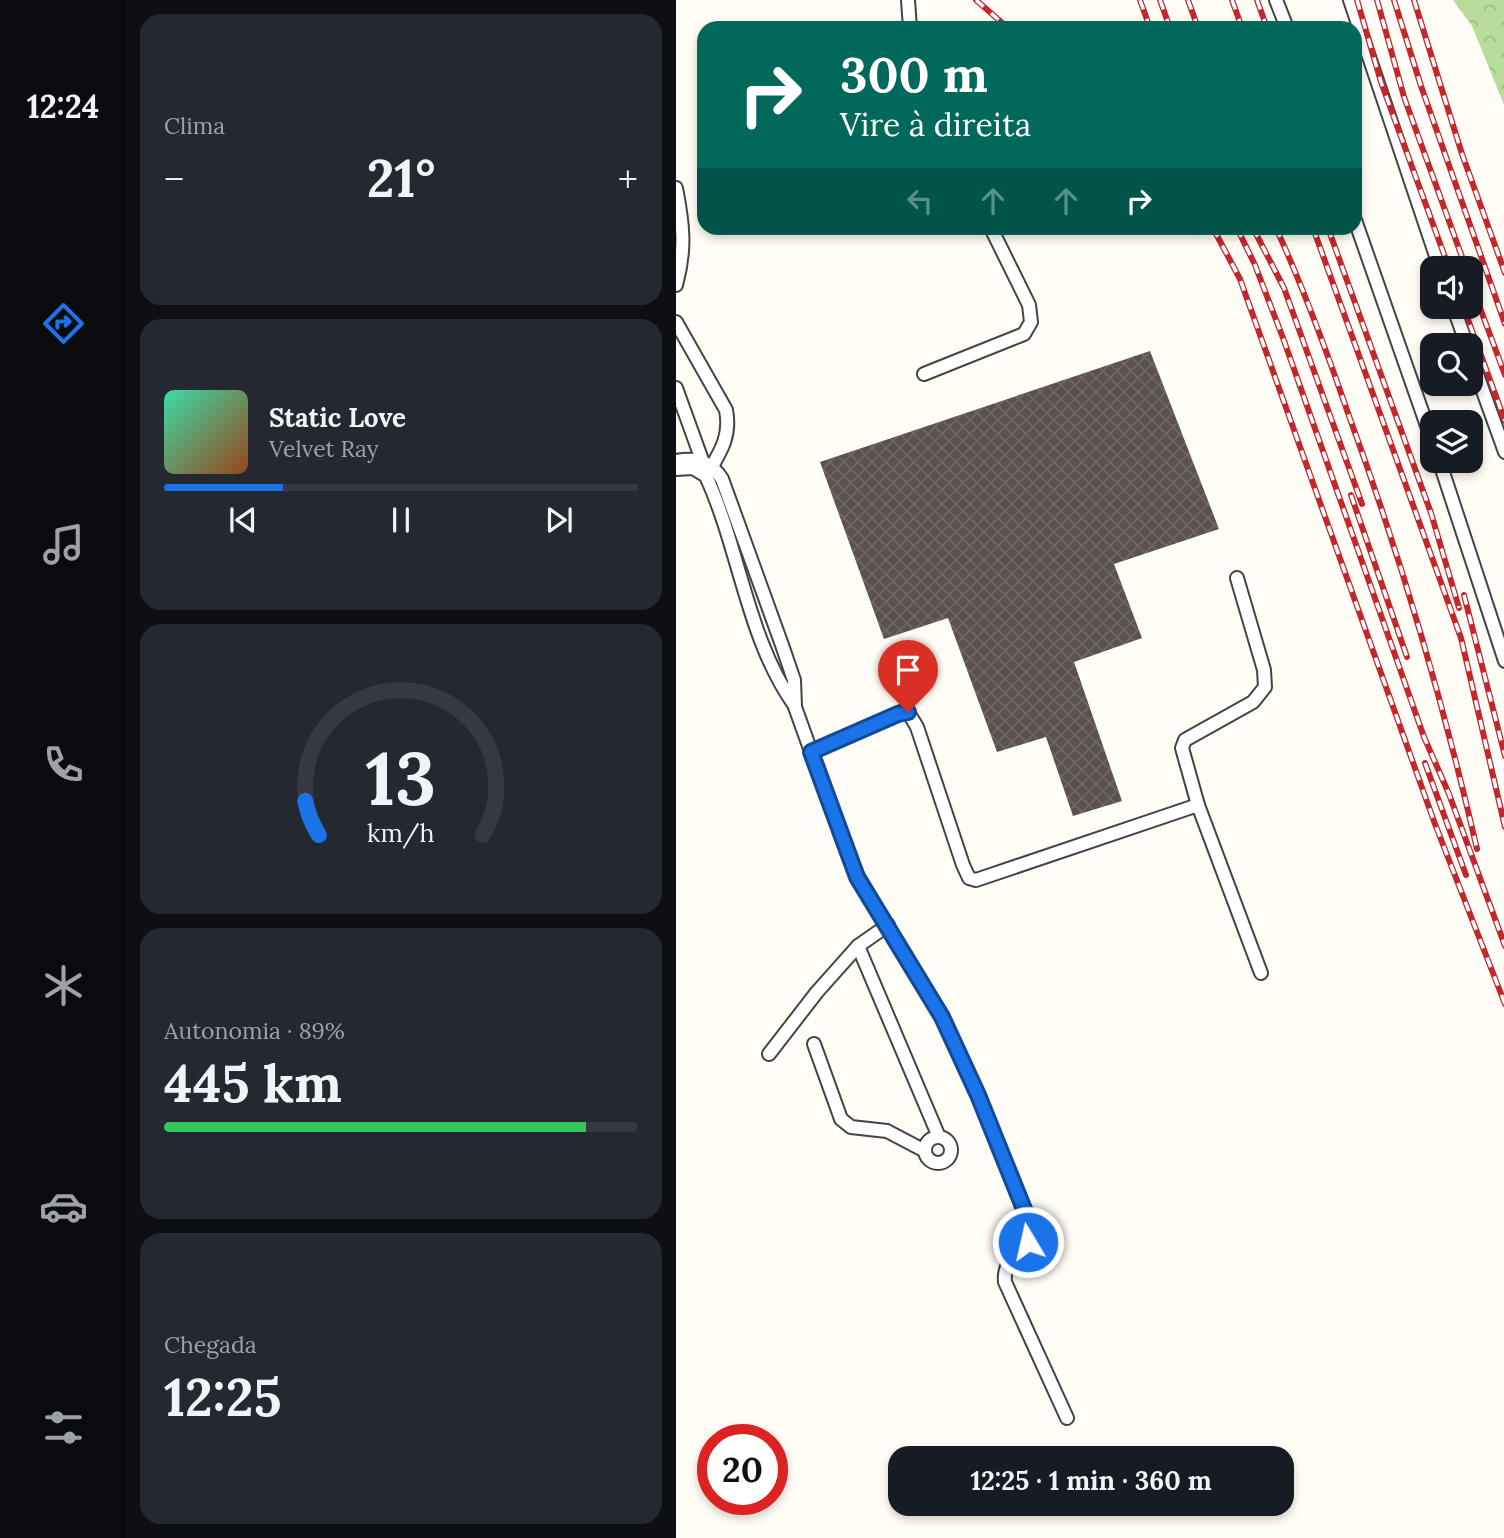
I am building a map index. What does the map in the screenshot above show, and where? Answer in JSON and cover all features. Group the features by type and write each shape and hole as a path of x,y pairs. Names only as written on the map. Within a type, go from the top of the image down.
{"lane":[{"path":"908,0 910,21"},
{"path":"1276,0 1284,21"},
{"path":"1350,0 1357,21"},
{"path":"1362,36 1436,256"},
{"path":"676,188 682,222 684,260 676,285"},
{"path":"924,374 1024,334 1031,322 1029,305 994,235"},
{"path":"1360,235 1422,410"},
{"path":"676,322 726,410 728,433 704,468"},
{"path":"676,388 766,652 780,686 795,707 857,877 942,1017 978,1095 1030,1224 1028,1242 1008,1261 1004,1271 1005,1282 1067,1418"},
{"path":"1483,392 1504,452"},
{"path":"676,461 704,468"},
{"path":"676,469 704,468"},
{"path":"1443,473 1504,661"},
{"path":"1237,578 1265,670 1265,687 1253,702 1185,740 1182,748 1198,805 1261,973"},
{"path":"811,752 908,712 917,727 963,865 969,878 976,880 1198,805"},
{"path":"769,1054 857,946 888,925"},
{"path":"814,1044 841,1119 852,1127 887,1131 924,1151 932,1162 946,1161 951,1149 947,1141 939,1137 857,946"},
{"path":"924,1151 927,1142 939,1137"}],"green space":[{"path":"1453,0 1504,0 1504,105 1472,26"}],"building":[{"path":"1150,351 1219,529 1114,564 1142,638 1074,662 1122,801 1073,816 1046,737 997,752 948,618 884,639 820,462"}],"railway":[{"path":"976,0 1000,21"},
{"path":"1140,0 1148,21"},
{"path":"1160,0 1168,21"},
{"path":"1188,0 1196,21"},
{"path":"1232,0 1240,21"},
{"path":"1257,0 1264,21"},
{"path":"1357,0 1381,82 1445,256"},
{"path":"1377,0 1404,97 1462,256"},
{"path":"1394,0 1421,86 1505,324"},
{"path":"1414,0 1462,154 1505,273"},
{"path":"1217,235 1240,279 1435,824 1505,1004"},
{"path":"1240,235 1283,338 1424,737 1449,794 1505,946"},
{"path":"1257,235 1284,288 1362,504"},
{"path":"1279,235 1324,344 1386,523 1435,684 1477,849"},
{"path":"1316,235 1461,638 1505,827"},
{"path":"1331,235 1431,513 1459,608"},
{"path":"1483,316 1505,375"},
{"path":"1468,319 1505,421"},
{"path":"1351,495 1407,657"},
{"path":"1464,595 1505,756"},
{"path":"1425,763 1466,875"}],"route":[{"path":"908,712 903,711 811,752 829,807 857,877 942,1017 978,1095 1030,1224 1028,1242"}]}
